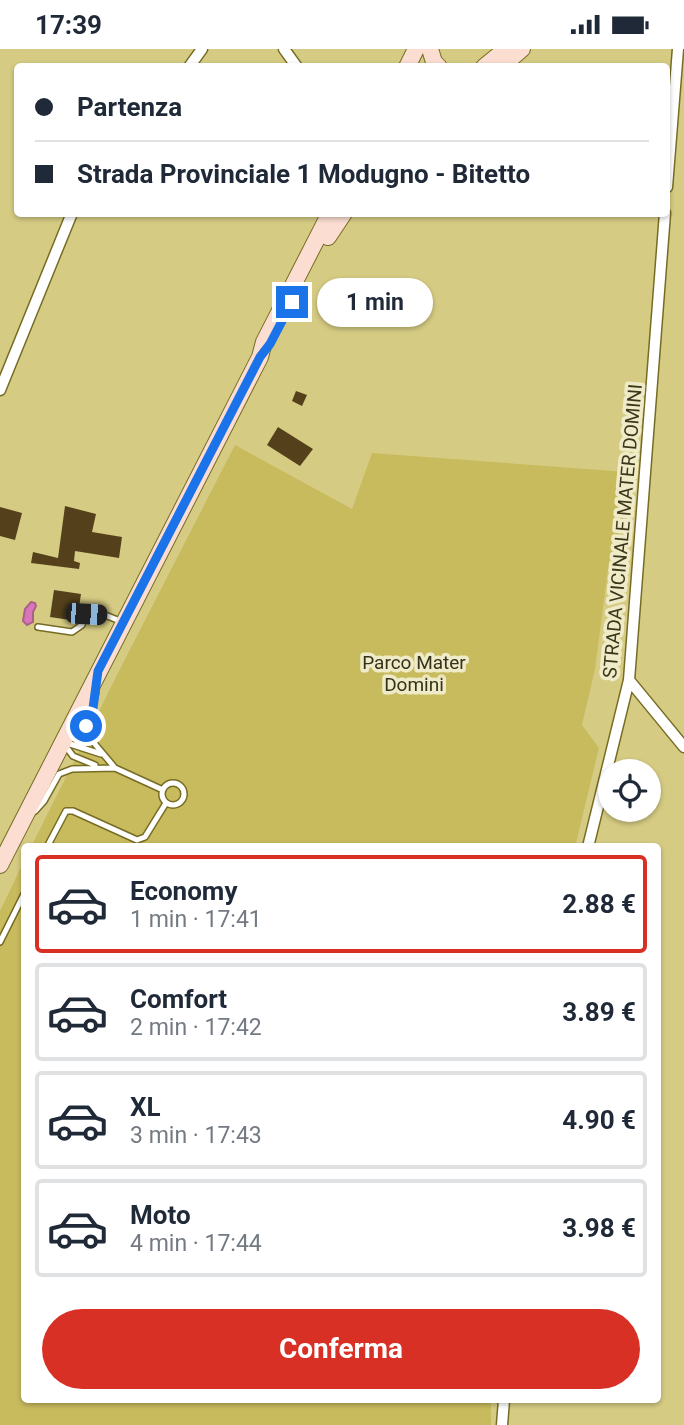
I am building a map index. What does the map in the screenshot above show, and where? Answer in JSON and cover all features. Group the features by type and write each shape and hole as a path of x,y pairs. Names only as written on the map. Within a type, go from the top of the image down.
{"main road":[{"path":"489,63 506,49"},
{"path":"505,63 522,49"},
{"path":"0,865 260,357 264,342 330,220"}],"street":[{"path":"670,149 678,49"},
{"path":"0,390 70,217"},
{"name":"STRADA VICINALE MATER DOMINI","path":"589,843 629,680 665,217"},
{"path":"629,680 684,747"},
{"path":"502,1425 504,1403"}],"lane":[{"path":"38,627 72,632 82,625 86,614 105,615 123,622"},
{"path":"98,671 93,708 86,726 89,737 115,768"},
{"path":"62,742 93,750 104,756"},
{"path":"62,742 73,756 100,767"},
{"path":"20,825 44,801 59,774 72,769 115,768 163,790"},
{"path":"174,784 181,787 184,793 180,803 166,803 162,797 163,790 174,784"},
{"path":"140,843 166,803"},
{"path":"49,843 65,813 70,810 122,835 142,839"},
{"path":"0,942 21,900"}],"green space":[{"name":"Parco Mater Domini","path":"235,445 352,509 372,453 627,472 627,509 609,562 595,669 582,725 599,748 576,843 33,843"},
{"path":"21,867 21,1403 491,1403 491,1425 0,1425 0,911"}],"shaded area":[{"path":"31,602 36,606 33,622 27,625 23,621 25,609"}],"building":[{"path":"296,391 307,395 302,406 292,401"},
{"path":"278,427 313,449 300,466 267,445"},
{"path":"65,506 96,514 92,532 122,537 119,558 75,551 74,561 80,563 79,569 31,563 33,552 58,558"},
{"path":"0,507 22,513 15,540 0,536"},
{"path":"54,590 81,594 77,621 50,617"}],"route":[{"path":"86,726 93,708 98,671 260,357 270,344 292,302"}]}
